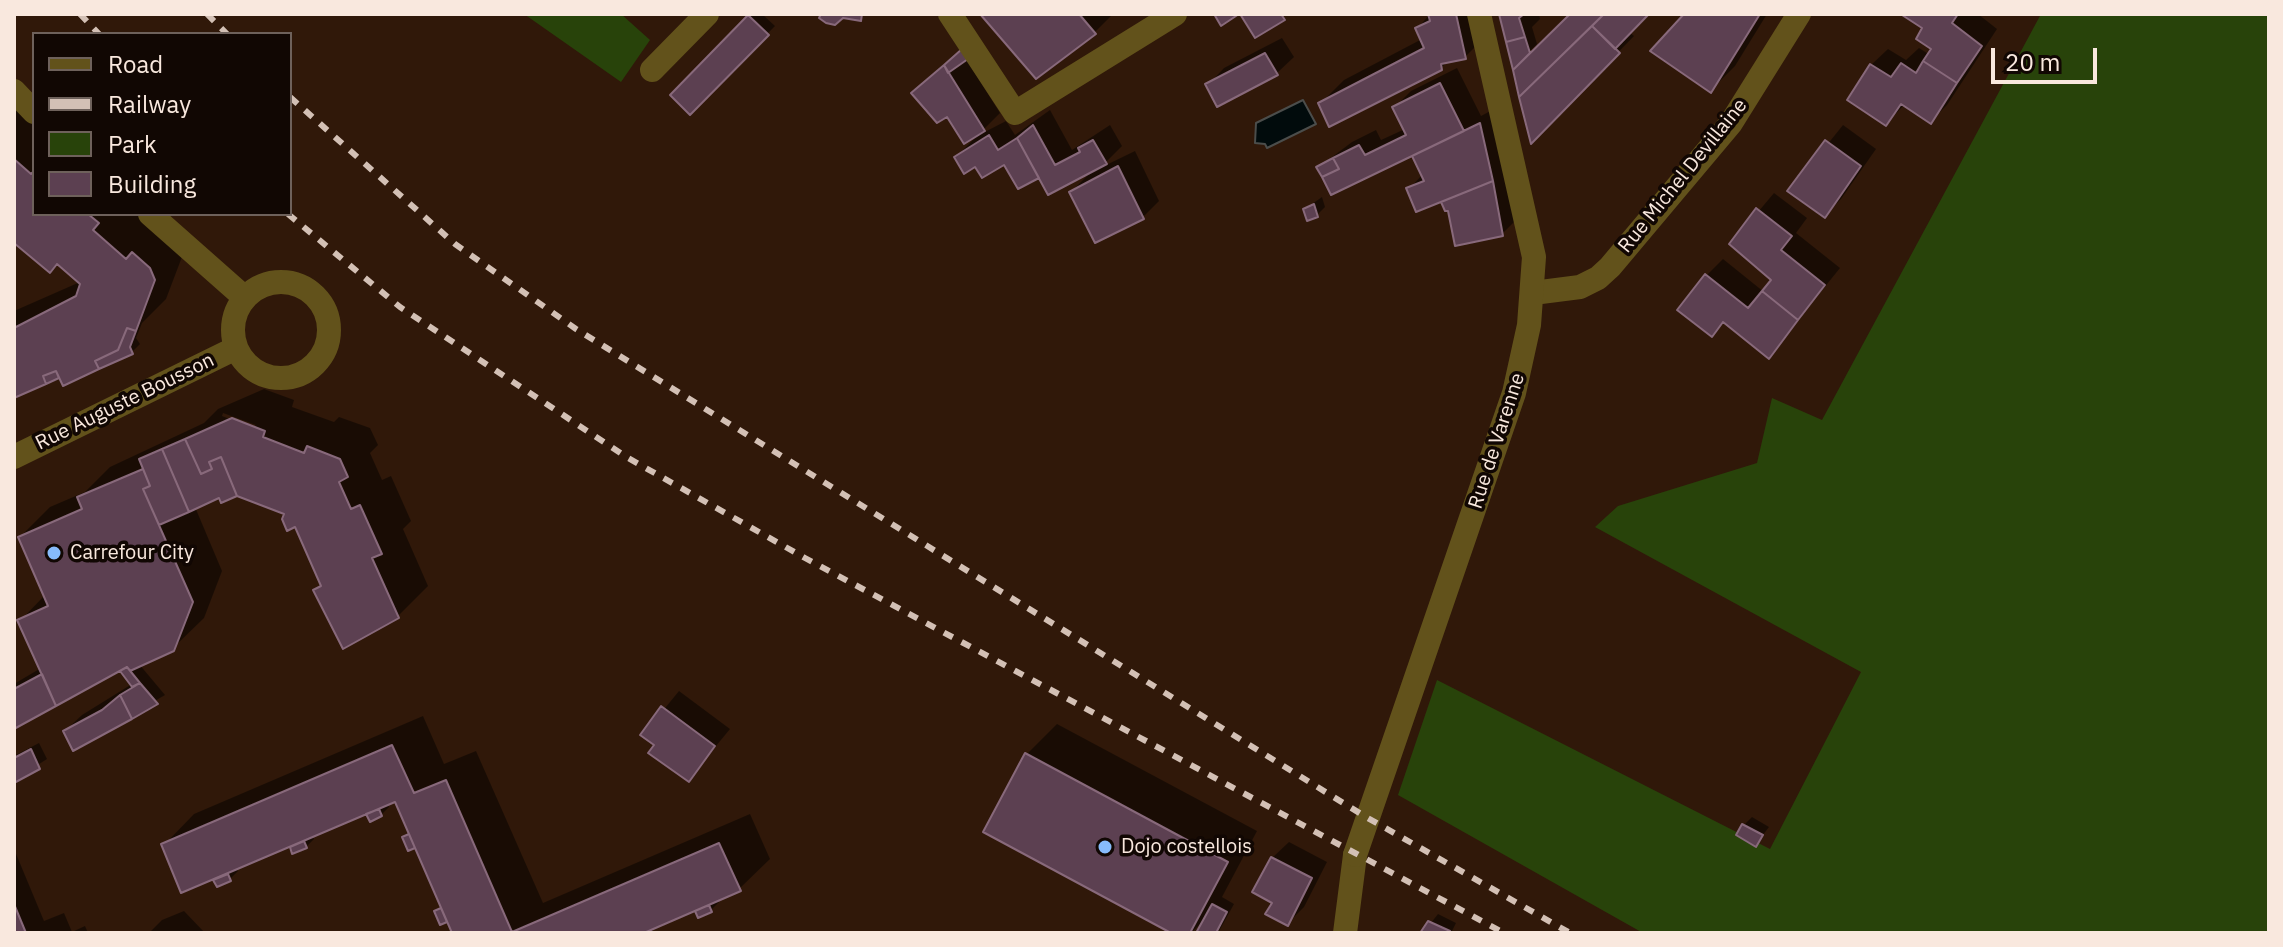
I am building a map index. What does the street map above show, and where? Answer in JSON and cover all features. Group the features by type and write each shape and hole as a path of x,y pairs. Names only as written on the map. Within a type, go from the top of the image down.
{"street":[{"path":"652,70 707,14"},
{"path":"950,14 1015,113 1175,14"},
{"name":"Rue de Varenne","path":"1345,933 1355,855 1524,358 1533,293 1534,257 1479,14"},
{"name":"Rue Michel Devillaine","path":"1533,293 1580,287 1598,278 1610,267 1731,123 1799,14"},
{"path":"14,91 32,110"},
{"path":"152,216 245,298"},
{"path":"277,282 296,284 312,293 324,307 330,324 328,342 321,359 307,372 291,378 274,379 258,373 245,363 236,348 233,322 245,298 260,287 277,282"},
{"name":"Rue Auguste Bousson","path":"14,457 236,348"}],"green space":[{"path":"524,14 621,14 650,40 621,82"},
{"path":"2041,14 2269,14 2269,933 1643,933 1398,795 1437,680 1770,849 1861,672 1595,527 1618,506 1757,463 1772,398 1822,420"}],"shaded area":[{"path":"1303,100 1316,124 1267,148 1265,144 1255,143 1256,123"}],"building":[{"path":"821,14 862,14 861,21 843,18 835,25 819,18"},
{"path":"980,14 1079,14 1096,34 1036,79"},
{"path":"1214,14 1239,14 1221,26"},
{"path":"1240,14 1281,14 1285,20 1255,38"},
{"path":"1428,14 1456,14 1466,59 1441,64 1442,70 1329,127 1318,103 1424,48 1415,28 1430,21"},
{"path":"1499,14 1524,14 1519,18 1525,37 1506,42"},
{"path":"1570,14 1604,14 1519,97 1513,70"},
{"path":"1604,14 1649,14 1615,49 1592,26"},
{"path":"1684,14 1760,14 1711,93 1650,51"},
{"path":"1958,14 1952,23 1982,46 1957,83 1923,61 1931,49 1916,39 1922,28 1902,15"},
{"path":"748,15 769,35 690,115 670,95"},
{"path":"1592,26 1620,53 1531,144 1519,97"},
{"path":"1525,37 1530,53 1513,70 1506,42"},
{"path":"962,49 968,59 948,73 944,65"},
{"path":"1265,53 1278,75 1217,107 1205,84"},
{"path":"1923,61 1957,83 1931,124 1901,104 1886,126 1847,100 1870,64 1891,77 1901,63 1916,73"},
{"path":"944,65 985,131 964,144 947,117 937,123 911,93"},
{"path":"1440,83 1464,131 1331,195 1322,177 1339,169 1333,158 1359,145 1365,155 1406,135 1392,107"},
{"path":"1480,123 1493,181 1416,212 1406,188 1424,181 1412,156"},
{"path":"1033,125 1055,165 1080,152 1078,148 1093,140 1107,164 1048,195 1017,138"},
{"path":"989,135 998,150 1017,138 1039,178 1018,189 1004,165 982,178 975,167 964,174 954,157"},
{"path":"1825,140 1861,166 1825,218 1787,191"},
{"path":"1333,158 1339,169 1322,177 1316,167"},
{"path":"14,159 32,173 32,216 90,216 99,223 93,230 126,259 132,252 150,268 155,280 136,331 127,328 118,350 95,361 99,369 63,386 56,371 43,376 46,384 14,398 14,328 76,296 80,284 57,264 50,273 14,243"},
{"path":"1118,166 1144,219 1095,243 1069,192"},
{"path":"1493,181 1503,236 1455,246 1448,211 1441,202"},
{"path":"1314,204 1318,217 1307,221 1303,209"},
{"path":"1756,208 1792,236 1781,250 1825,285 1798,320 1762,291 1771,280 1729,244"},
{"path":"1705,274 1748,308 1762,291 1798,320 1769,359 1723,322 1712,337 1677,310"},
{"path":"127,328 136,331 130,347 133,354 99,369 95,361 118,350"},
{"path":"56,371 59,378 46,384 43,376"},
{"path":"232,418 265,431 263,437 304,453 307,446 340,459 348,477 339,482 351,509 360,505 382,554 372,558 399,618 343,649 313,590 321,586 295,527 287,531 282,519 284,514 237,496 221,457 209,462 212,469 201,474 185,439"},
{"path":"185,439 201,474 212,469 209,462 221,457 237,496 221,503 219,498 189,512 162,449"},
{"path":"162,449 189,512 159,525 143,489 150,486 139,459"},
{"path":"143,469 150,486 143,489 193,602 174,651 130,671 127,667 56,706 17,620 48,606 18,537 82,509 77,497"},
{"path":"127,667 140,683 132,687 120,671"},
{"path":"42,674 56,706 14,729 14,689"},
{"path":"140,683 158,704 132,719 120,695"},
{"path":"120,695 132,719 73,751 63,731 102,710"},
{"path":"661,706 715,746 689,782 648,753 654,745 640,735"},
{"path":"392,745 414,793 446,780 512,932 719,843 741,891 644,933 452,933 395,802 181,893 161,844"},
{"path":"31,749 40,769 14,783 14,758"},
{"name":"Dojo costellois","path":"1025,753 1228,862 1190,933 1171,933 983,832"},
{"path":"379,809 382,816 370,822 366,814"},
{"path":"1742,824 1763,835 1756,847 1736,835"},
{"path":"409,834 415,848 408,851 402,837"},
{"path":"304,841 307,848 292,854 290,847"},
{"path":"1271,857 1312,878 1288,926 1265,914 1272,903 1252,892"},
{"path":"228,874 231,881 217,887 213,880"},
{"path":"14,904 26,933 14,933"},
{"path":"1212,904 1227,912 1216,933 1196,933"},
{"path":"709,905 712,912 698,918 695,911"},
{"path":"441,908 447,922 440,925 434,911"},
{"path":"1428,921 1450,931 1449,933 1420,933"}],"railway":[{"path":"80,14 97,32"},
{"path":"207,14 225,32"},
{"path":"292,99 455,244 576,329 1366,817 1570,933"},
{"path":"290,216 400,307 628,458 805,558 1504,933"}],"place":[{"name":"Carrefour City","path":"54,553"},
{"name":"Dojo costellois","path":"1105,847"}]}
